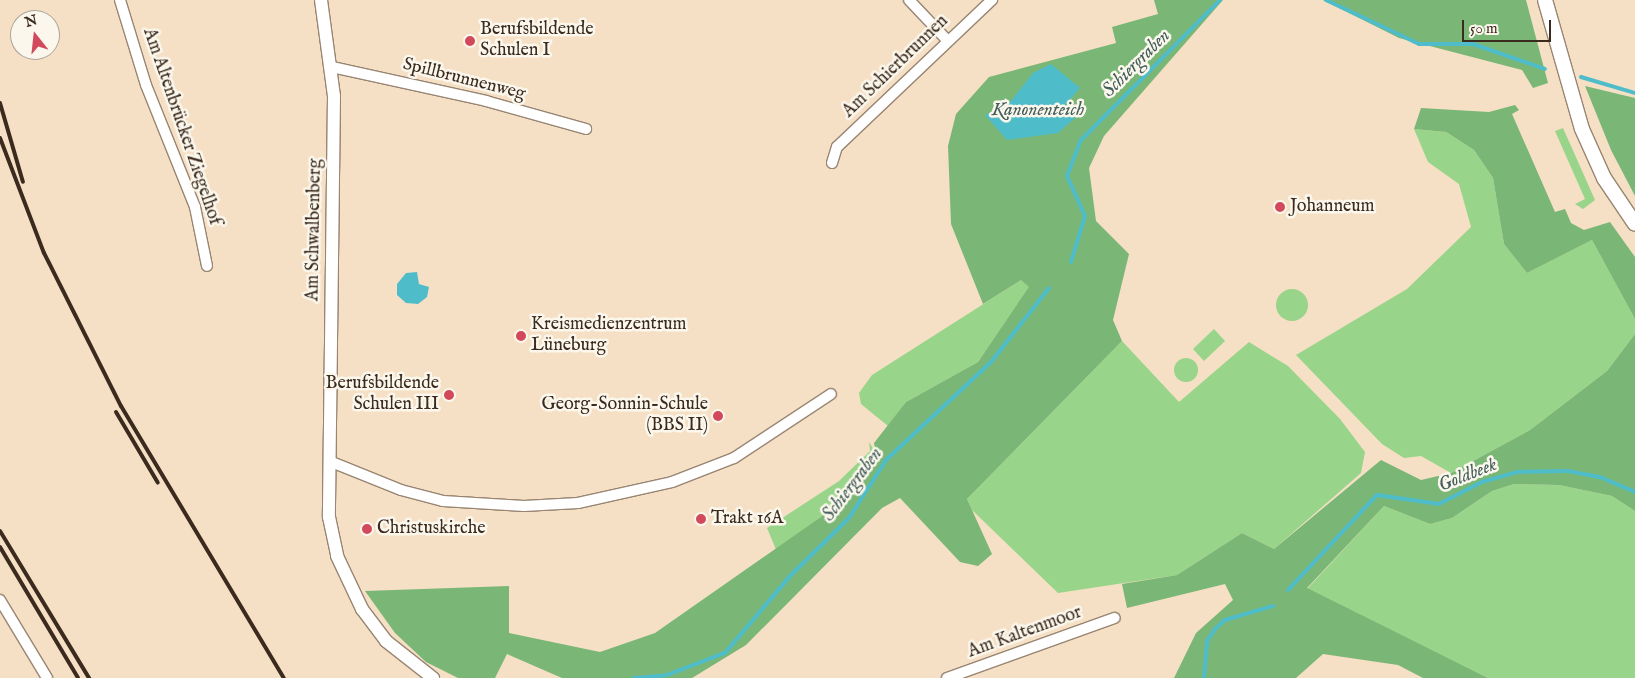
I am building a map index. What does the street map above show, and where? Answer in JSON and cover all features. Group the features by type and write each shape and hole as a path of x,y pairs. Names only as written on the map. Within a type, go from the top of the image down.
{"main road":[{"path":"1545,0 1582,129 1604,178 1635,224"}],"street":[{"name":"Am Altenbrücker Ziegelhof","path":"120,0 146,85 195,207 208,266"},
{"name":"Am Schwalbenberg","path":"321,0 332,68 329,517 347,583 386,641 433,678"},
{"path":"909,0 946,39"},
{"name":"Am Schierbrunnen","path":"832,163 837,147 946,39 992,0"},
{"name":"Spillbrunnenweg","path":"332,68 477,99 586,130"},
{"path":"329,461 433,499 482,505 578,503 672,482 725,461 831,394"},
{"path":"0,600 47,678"},
{"name":"Am Kaltenmoor","path":"947,678 1114,618"}],"green space":[{"path":"1154,0 1223,0 1104,136 1089,168 1096,221 1129,254 1113,320 1122,341 967,499 992,554 978,566 960,562 900,498 882,508 746,645 692,678 562,678 507,654 495,678 458,678 426,662 395,633 365,591 509,586 509,633 600,652 655,633 821,517 876,453 874,443 906,402 978,362 1029,287 1021,280 983,304 951,224 948,146 956,114 989,77 1116,43 1112,27 1158,14"},
{"path":"1323,0 1526,0 1548,83 1533,88 1522,70 1399,38"},
{"path":"1585,86 1635,98 1635,196 1611,150"},
{"path":"1515,105 1519,110 1512,114 1555,212 1565,209 1571,223 1584,230 1610,222 1635,257 1635,319 1592,240 1527,273 1504,244 1493,178 1474,150 1446,132 1414,129 1421,108 1489,112"},
{"path":"1563,128 1595,200 1583,209 1575,204 1585,199 1555,131"},
{"path":"1414,129 1446,132 1474,150 1493,178 1504,244 1527,273 1592,240 1635,319 1635,334 1607,371 1530,430 1451,473 1421,456 1404,458 1382,444 1296,355 1407,289 1471,227 1459,184 1428,162"},
{"path":"1021,280 1030,287 978,362 906,402 888,426 861,404 859,393 872,375"},
{"path":"1292,289 1298,290 1303,294 1307,299 1307,311 1303,316 1298,320 1292,321 1286,320 1281,316 1277,311 1276,305 1277,299 1281,294 1286,290"},
{"path":"1214,329 1225,341 1204,361 1193,349"},
{"path":"1635,334 1635,511 1612,496 1559,485 1514,484 1492,491 1452,518 1430,524 1384,506 1307,588 1488,678 1423,678 1398,665 1323,654 1296,678 1174,678 1196,633 1233,600 1225,584 1127,608 1122,584 1177,575 1242,533 1274,549 1381,460 1421,480 1451,473 1530,430 1607,371"},
{"path":"1122,341 1179,402 1249,342 1288,366 1340,419 1365,452 1361,473 1274,549 1242,533 1177,575 1058,593 972,510 967,499"},
{"path":"1186,358 1194,362 1198,370 1194,378 1186,382 1178,378 1174,370 1178,362"},
{"path":"869,442 876,453 821,517 777,552 767,528 839,481 870,451"},
{"path":"1514,484 1559,485 1612,496 1635,511 1635,678 1488,678 1307,589 1384,506 1430,524 1452,518 1492,491"}],"water":[{"name":"Kanonenteich","path":"1051,64 1080,88 1065,105 1075,118 1058,133 1007,140 985,115 1010,102 1033,73"},
{"path":"417,272 419,284 429,287 427,297 418,304 406,303 397,295 397,284 406,273"}],"waterway":[{"name":"Schiergraben","path":"1071,262 1085,216 1067,176 1081,140 1220,0"},
{"name":"Schiergraben","path":"1326,0 1419,44 1473,44 1545,69"},
{"name":"Schiergraben","path":"1581,77 1635,93"},
{"name":"Schiergraben","path":"634,678 667,675 725,653 791,575 849,518 886,460 991,362 1049,288"},
{"name":"Goldbeek","path":"1288,590 1377,495 1439,504 1482,482 1517,472 1568,471 1600,477 1635,492"},
{"name":"Goldbeek","path":"1204,678 1207,641 1215,629 1225,620 1273,606"}],"railway":[{"path":"0,103 23,182"},
{"path":"0,138 44,253 121,406 284,678"},
{"path":"116,412 158,483"},
{"path":"0,531 89,678"},
{"path":"0,547 78,678"}],"place":[{"name":"Berufsbildende Schulen I","path":"470,41"},
{"name":"Johanneum","path":"1280,207"},
{"name":"Kreismedienzentrum Lüneburg","path":"521,336"},
{"name":"Berufsbildende Schulen III","path":"449,395"},
{"name":"Georg-Sonnin-Schule (BBS II)","path":"718,416"},
{"name":"Trakt 16A","path":"701,519"},
{"name":"Christuskirche","path":"367,529"}]}
